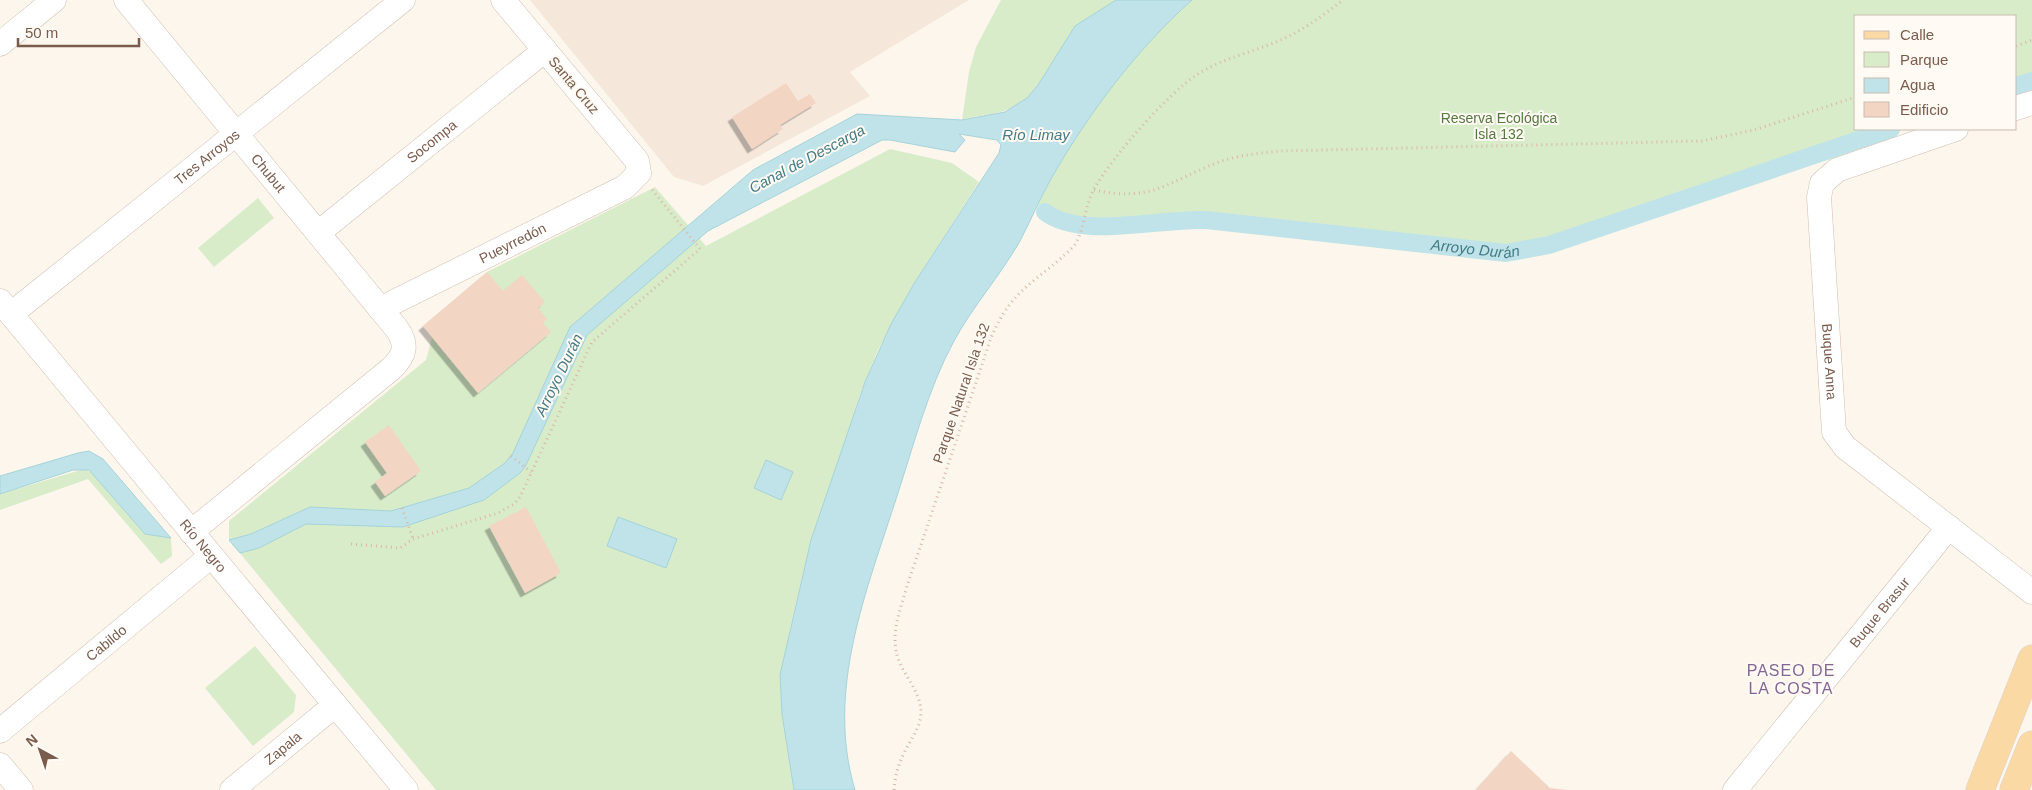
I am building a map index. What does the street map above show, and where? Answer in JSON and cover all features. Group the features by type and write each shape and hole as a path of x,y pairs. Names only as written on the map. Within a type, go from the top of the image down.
{"main road":[{"path":"1980,790 2032,659"},
{"path":"2014,790 2032,745"}],"street":[{"path":"0,44 54,0"},
{"name":"Chubut","path":"126,0 402,335 405,349 403,356 392,368 191,532"},
{"name":"Tres Arroyos","path":"6,308 236,133 403,0"},
{"name":"Santa Cruz","path":"503,0 637,161 639,173"},
{"name":"Socompa","path":"318,233 545,50"},
{"path":"2017,108 2032,103"},
{"name":"Buque Anna","path":"1953,130 1837,170 1822,183 1819,197 1835,435 1845,447 2032,592"},
{"name":"Pueyrredón","path":"380,309 625,187 639,173"},
{"name":"Río Negro","path":"6,308 406,790"},
{"name":"Buque Brasur","path":"1735,790 1949,528"},
{"name":"Cabildo","path":"0,731 211,556"},
{"name":"Zapala","path":"232,790 334,705"},
{"path":"0,765 21,790"}],"path":[{"name":"Parque Natural Isla 132","path":"894,790 896,772 920,724 921,710 917,695 899,661 895,643 895,627 910,577 997,322 1004,309 1021,290 1067,252 1078,239 1086,208 1094,190 1120,154 1163,104 1181,87 1200,73 1223,61 1290,36 1343,0"},
{"path":"2017,46 2032,40"},
{"path":"1094,190 1116,194 1140,194 1163,188 1221,161 1248,154 1281,151 1702,141 1754,130 1854,97"},
{"path":"350,544 400,548 413,539 507,509 520,497 592,342 700,249 639,173"},
{"path":"511,456 531,472"},
{"path":"402,508 413,539"}],"shaded area":[{"path":"530,0 969,0 850,72 870,96 703,186 674,177"}],"green space":[{"path":"1001,0 1116,0 1098,12 1027,98 1003,111 962,120 969,72 976,47"},
{"name":"Reserva Ecológica Isla 132","path":"1192,0 2032,0 2032,81 2017,86 2017,15 1854,15 1854,130 1888,130 1528,250 1486,252 1206,220 1109,226 1073,225 1050,216 1038,205 1068,150 1105,95 1147,44"},
{"path":"890,149 952,163 979,182 915,282 878,350 859,397 841,459 811,540 789,633 785,732 794,790 436,790 229,540 229,521 426,360 432,338 423,326 487,272 655,187 706,246"},
{"path":"258,198 274,218 214,267 198,248"},
{"path":"84,469 93,473 145,534 171,538 172,556 161,564 88,479 0,510 0,494"},
{"path":"255,646 296,695 294,712 253,746 205,688"}],"water":[{"name":"Río Limay","path":"1116,0 1192,0 1171,19 1133,61 1082,129 1043,193 1020,241 961,328 945,359 922,417 863,604 854,641 847,678 845,715 847,753 855,790 794,790 782,714 780,675 811,540 865,382 891,324 915,282 999,153 1001,145 997,140 959,134 965,140 955,152 882,140 708,231 587,335 525,467 520,473 484,500 403,527 306,524 259,548 240,553 229,540 251,534 310,507 391,511 469,488 505,463 513,453 570,327 753,170 857,114 962,120 1005,112 1027,98 1038,85 1075,26"},
{"path":"89,451 103,459 171,538 145,534 89,470 73,470 0,494 0,476"},
{"path":"766,460 793,472 781,500 754,488"},
{"path":"618,517 677,539 666,568 607,546"}],"building":[{"path":"786,83 798,101 810,94 816,103 780,125 783,129 752,149 732,117"},
{"path":"487,272 503,291 522,275 545,302 538,308 547,319 543,323 551,332 478,393 423,326"},
{"path":"389,425 421,471 385,496 375,482 387,473 365,442"},
{"path":"526,507 561,573 525,593 489,526"},
{"path":"1511,751 1550,788 1569,790 1476,790"}],"waterway":[{"name":"Arroyo Durán","path":"2017,86 2032,81"},
{"name":"Arroyo Durán","path":"1045,212 1060,220 1079,225 1122,226 1206,220 1506,253 1549,245 1888,130"}],"district":[{"name":"PASEO DE LA COSTA","path":"1791,679"}],"water label":[{"name":"Canal de Descarga","path":"807,159"}]}
